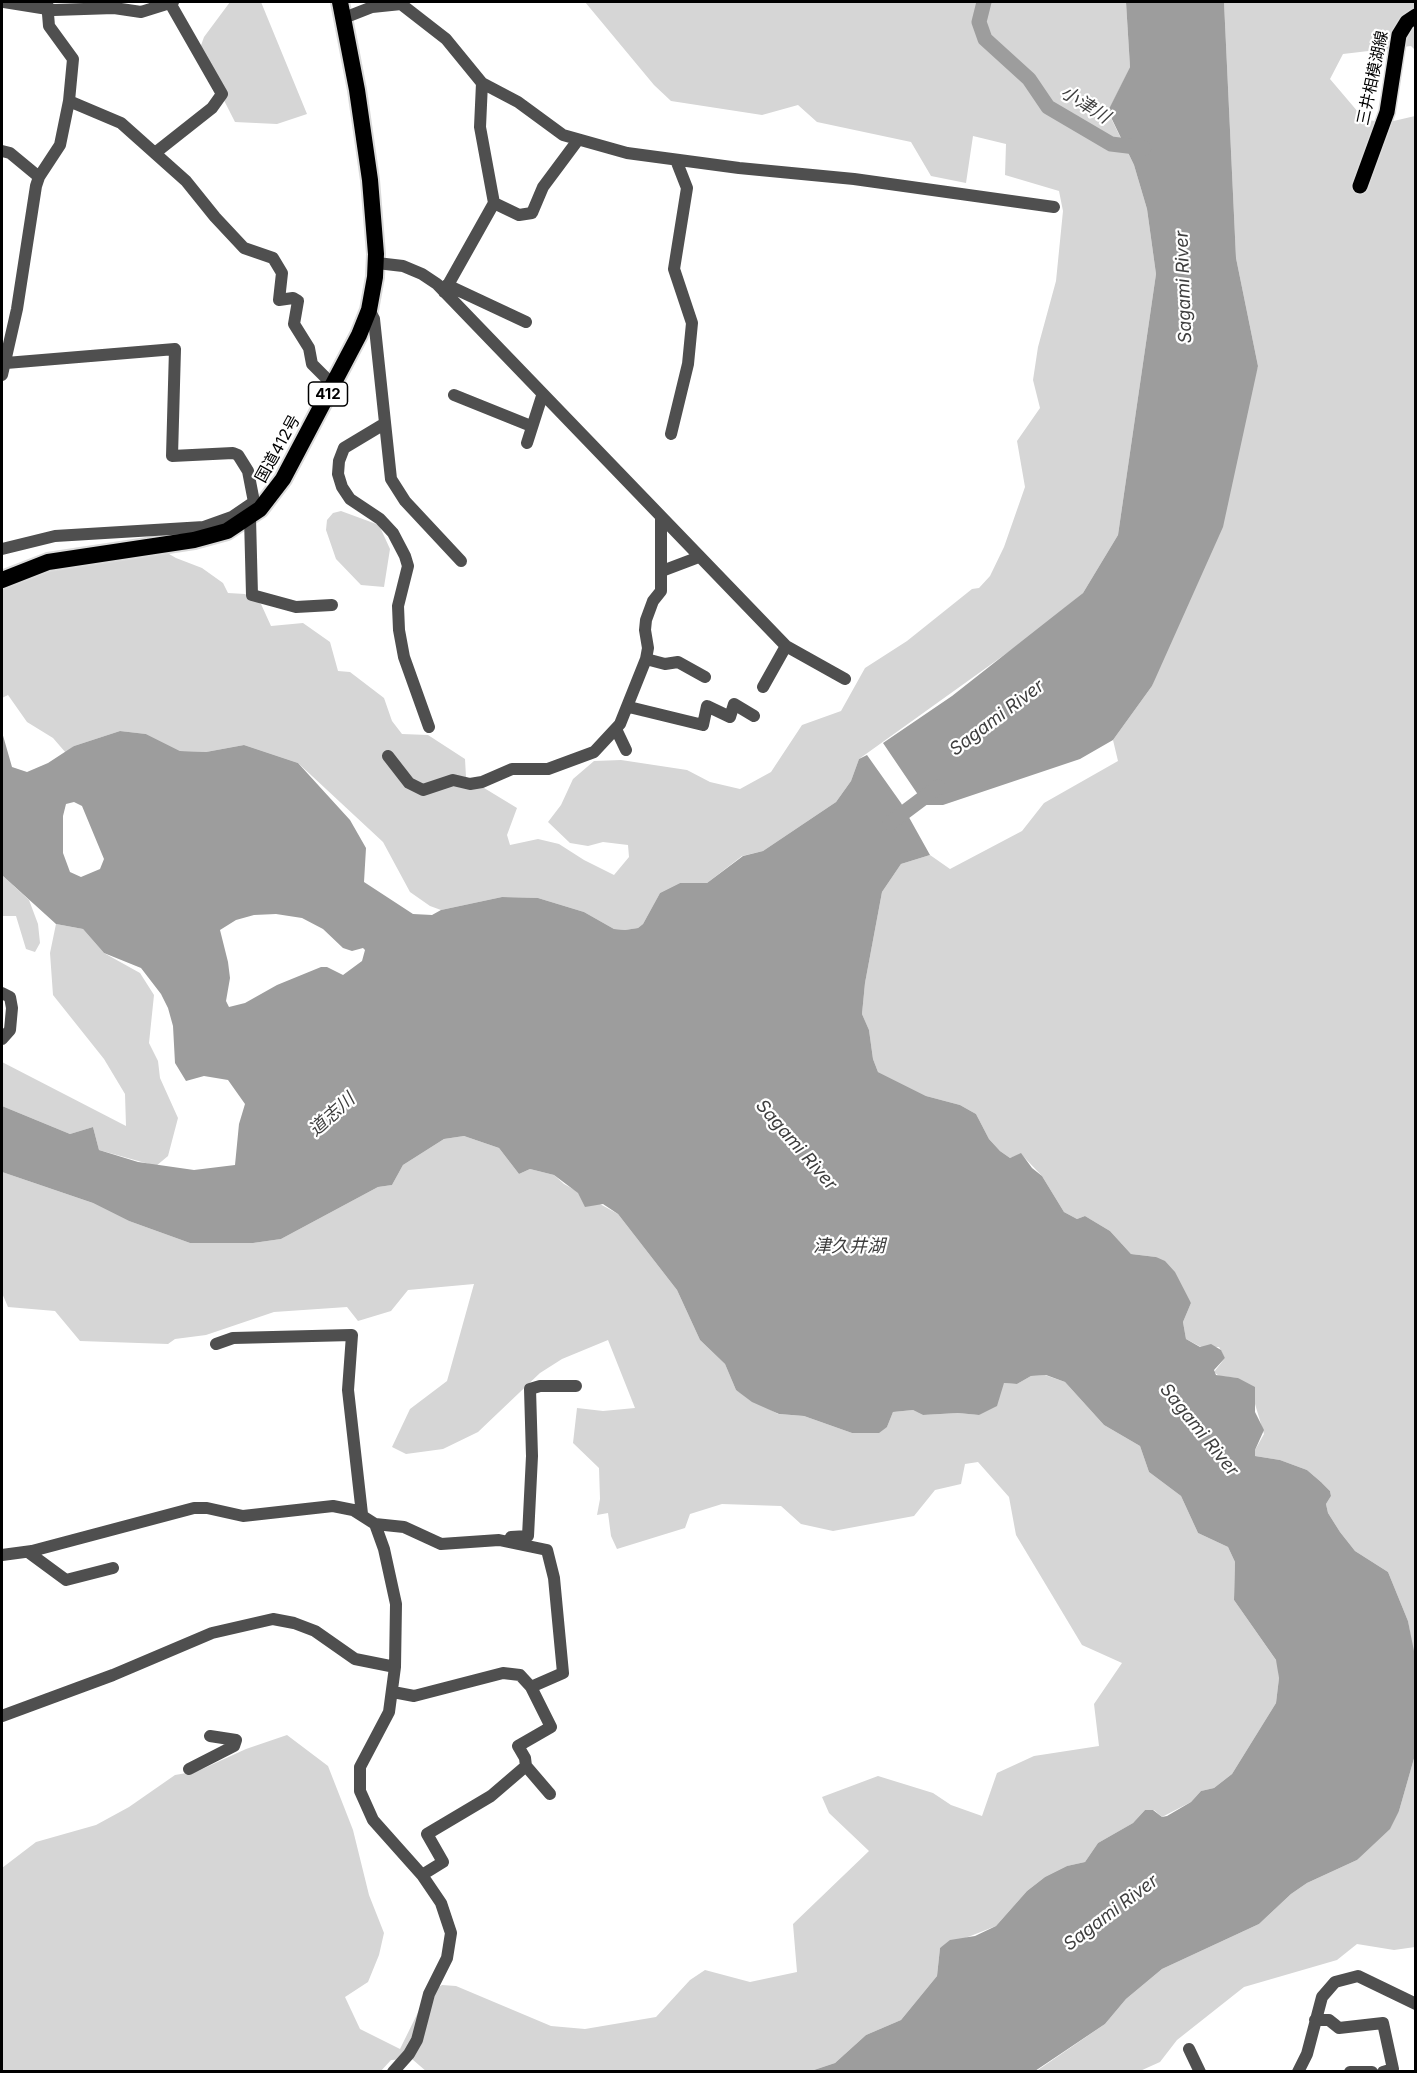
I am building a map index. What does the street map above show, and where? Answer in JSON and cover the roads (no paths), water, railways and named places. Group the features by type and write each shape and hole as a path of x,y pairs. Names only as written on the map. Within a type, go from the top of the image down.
{"highway":[{"name":"国道412号","path":"2,580 48,562 212,537 255,510 283,479 333,385 369,310 377,263 368,169 342,10"}],"main road":[{"name":"三井相模湖線","path":"1360,186 1387,112 1399,35 1407,22 1416,16"}],"street":[{"path":"4,2 114,8 141,12 172,2 222,94 212,108 155,153"},
{"path":"342,10 401,4 446,39 482,83 518,102 563,135 579,140 627,153 676,160 854,179 1054,207"},
{"path":"47,5 49,26 73,59 69,101 60,145 39,177 4,369 175,349 172,456 233,453 238,455 248,471 255,510 252,595 296,607 332,605"},
{"path":"446,289 495,203 480,127 482,83"},
{"path":"69,101 116,120 186,181 214,218 244,248 271,256 277,263 283,278 279,300 292,298 298,301 294,324 309,348 312,364 333,385"},
{"path":"495,203 519,215 532,213 543,187 579,140"},
{"path":"2,151 10,153 39,177"},
{"path":"671,434 690,353 692,323 675,269 687,188 676,160"},
{"path":"377,263 403,266 422,274 446,289 526,322"},
{"path":"446,289 542,396 786,646 845,679"},
{"path":"369,310 374,319 391,479 405,501 461,561"},
{"path":"453,395 531,426"},
{"path":"527,443 542,396"},
{"path":"384,424 344,448 339,461 338,474 342,487 350,499 380,519 393,533 405,556 408,566 398,606 399,630 404,657 429,727"},
{"path":"2,549 55,536 204,527 255,510"},
{"path":"388,756 409,783 423,790 453,780 470,784 482,782 512,769 548,769 570,763 594,752 616,729 629,707 646,659 648,648 646,620 652,601 661,591 661,518"},
{"path":"662,571 699,557"},
{"path":"763,687 786,646"},
{"path":"646,659 665,664 678,662 705,677"},
{"path":"629,707 703,725 707,706 730,717 735,704 754,716"},
{"path":"616,729 626,750"},
{"path":"2,993 10,997 12,1008 10,1030 2,1039"},
{"path":"216,1344 233,1338 352,1335 348,1390 362,1514"},
{"path":"2,1555 28,1552 194,1508 213,1509 243,1516 333,1506 362,1514 375,1524 404,1527 441,1544 528,1536 532,1456 530,1389 540,1386 576,1386"},
{"path":"375,1524 384,1549 396,1604 395,1667 393,1692 384,1725 360,1767 360,1791 373,1820 422,1875 448,1919 451,1946 429,1994 417,2040 410,2054 393,2072"},
{"path":"499,1540 547,1550 554,1578 563,1673 531,1687"},
{"path":"28,1552 66,1580 113,1568"},
{"path":"2,1716 113,1675 212,1633 273,1619 294,1623 315,1631 355,1659 395,1667"},
{"path":"393,1692 414,1696 503,1673 520,1675 531,1687 551,1727 518,1746 525,1758 526,1767 550,1794"},
{"path":"189,1769 234,1746 236,1740 210,1736"},
{"path":"422,1875 443,1862 427,1834 491,1796 526,1767"},
{"path":"1298,2072 1307,2054 1322,1997 1328,1988 1350,1976 1363,1978 1416,2004"},
{"path":"1316,2020 1329,2020 1339,2028 1383,2023 1393,2069 1383,2072"},
{"path":"1190,2049 1200,2072"},
{"path":"1350,2072 1372,2072"}],"water":[{"path":"1126,2 1224,2 1236,258 1258,366 1223,527 1152,686 1113,740 1080,759 943,805 925,805 883,743 952,696 1083,593 1118,535 1156,274 1147,209 1134,165 1108,111 1130,67"},
{"name":"津久井湖","path":"120,731 146,734 180,751 206,752 244,745 298,763 350,820 366,848 364,882 413,914 432,915 441,910 502,897 538,898 584,912 614,929 625,930 638,928 643,924 660,893 680,883 707,883 743,856 763,851 836,802 851,781 859,759 867,755 901,803 930,855 901,864 882,892 865,983 862,1014 869,1030 873,1059 878,1072 926,1096 960,1105 976,1114 989,1139 1000,1151 1010,1158 1021,1153 1032,1168 1042,1176 1064,1212 1077,1219 1085,1216 1110,1231 1131,1254 1156,1257 1165,1261 1175,1272 1191,1303 1183,1322 1186,1339 1200,1347 1211,1344 1221,1350 1225,1358 1214,1370 1216,1375 1238,1378 1255,1387 1255,1412 1264,1430 1255,1450 1255,1456 1280,1460 1307,1470 1321,1482 1330,1491 1331,1496 1326,1504 1328,1513 1340,1532 1355,1551 1388,1572 1408,1621 1416,1661 1415,1755 1399,1811 1390,1829 1357,1860 1307,1883 1291,1894 1259,1924 1162,1969 1126,1999 1105,2024 1035,2071 811,2071 835,2063 866,2035 901,2020 937,1976 940,1948 950,1940 975,1936 996,1926 1027,1891 1045,1877 1067,1866 1085,1862 1098,1843 1133,1823 1145,1810 1153,1810 1162,1817 1167,1816 1191,1802 1201,1791 1214,1788 1232,1774 1276,1703 1279,1678 1276,1660 1234,1600 1235,1562 1228,1547 1198,1533 1181,1496 1149,1472 1140,1446 1104,1425 1065,1382 1046,1375 1031,1376 1017,1384 1004,1383 997,1406 979,1415 958,1413 923,1415 913,1410 893,1412 887,1427 879,1433 852,1433 804,1416 779,1414 752,1402 736,1390 725,1364 700,1340 677,1290 618,1214 603,1204 585,1207 578,1193 554,1175 530,1169 519,1174 499,1148 464,1136 444,1139 403,1165 392,1185 378,1187 281,1239 253,1243 190,1243 129,1221 93,1203 2,1172 2,1106 70,1134 93,1127 99,1150 138,1162 194,1170 235,1165 239,1124 245,1104 228,1080 204,1076 186,1081 175,1063 173,1026 168,1008 161,994 141,968 104,953 83,929 56,924 3,876 2,732 12,767 27,772 48,763 74,746","holes":["74,802 82,806 104,859 100,869 81,877 70,872 63,853 63,816 66,804","276,914 302,918 323,929 343,948 352,951 363,948 365,950 362,961 343,975 327,967 321,967 277,985 245,1003 229,1007 226,1001 230,978 220,930 236,920 254,915"]}],"waterway":[{"name":"小津川","path":"984,2 979,22 985,39 1029,79 1048,107 1111,144 1144,148"},
{"name":"Sagami River","path":"890,823 938,787"}],"water label":[{"name":"道志川","path":"332,1115"}]}
